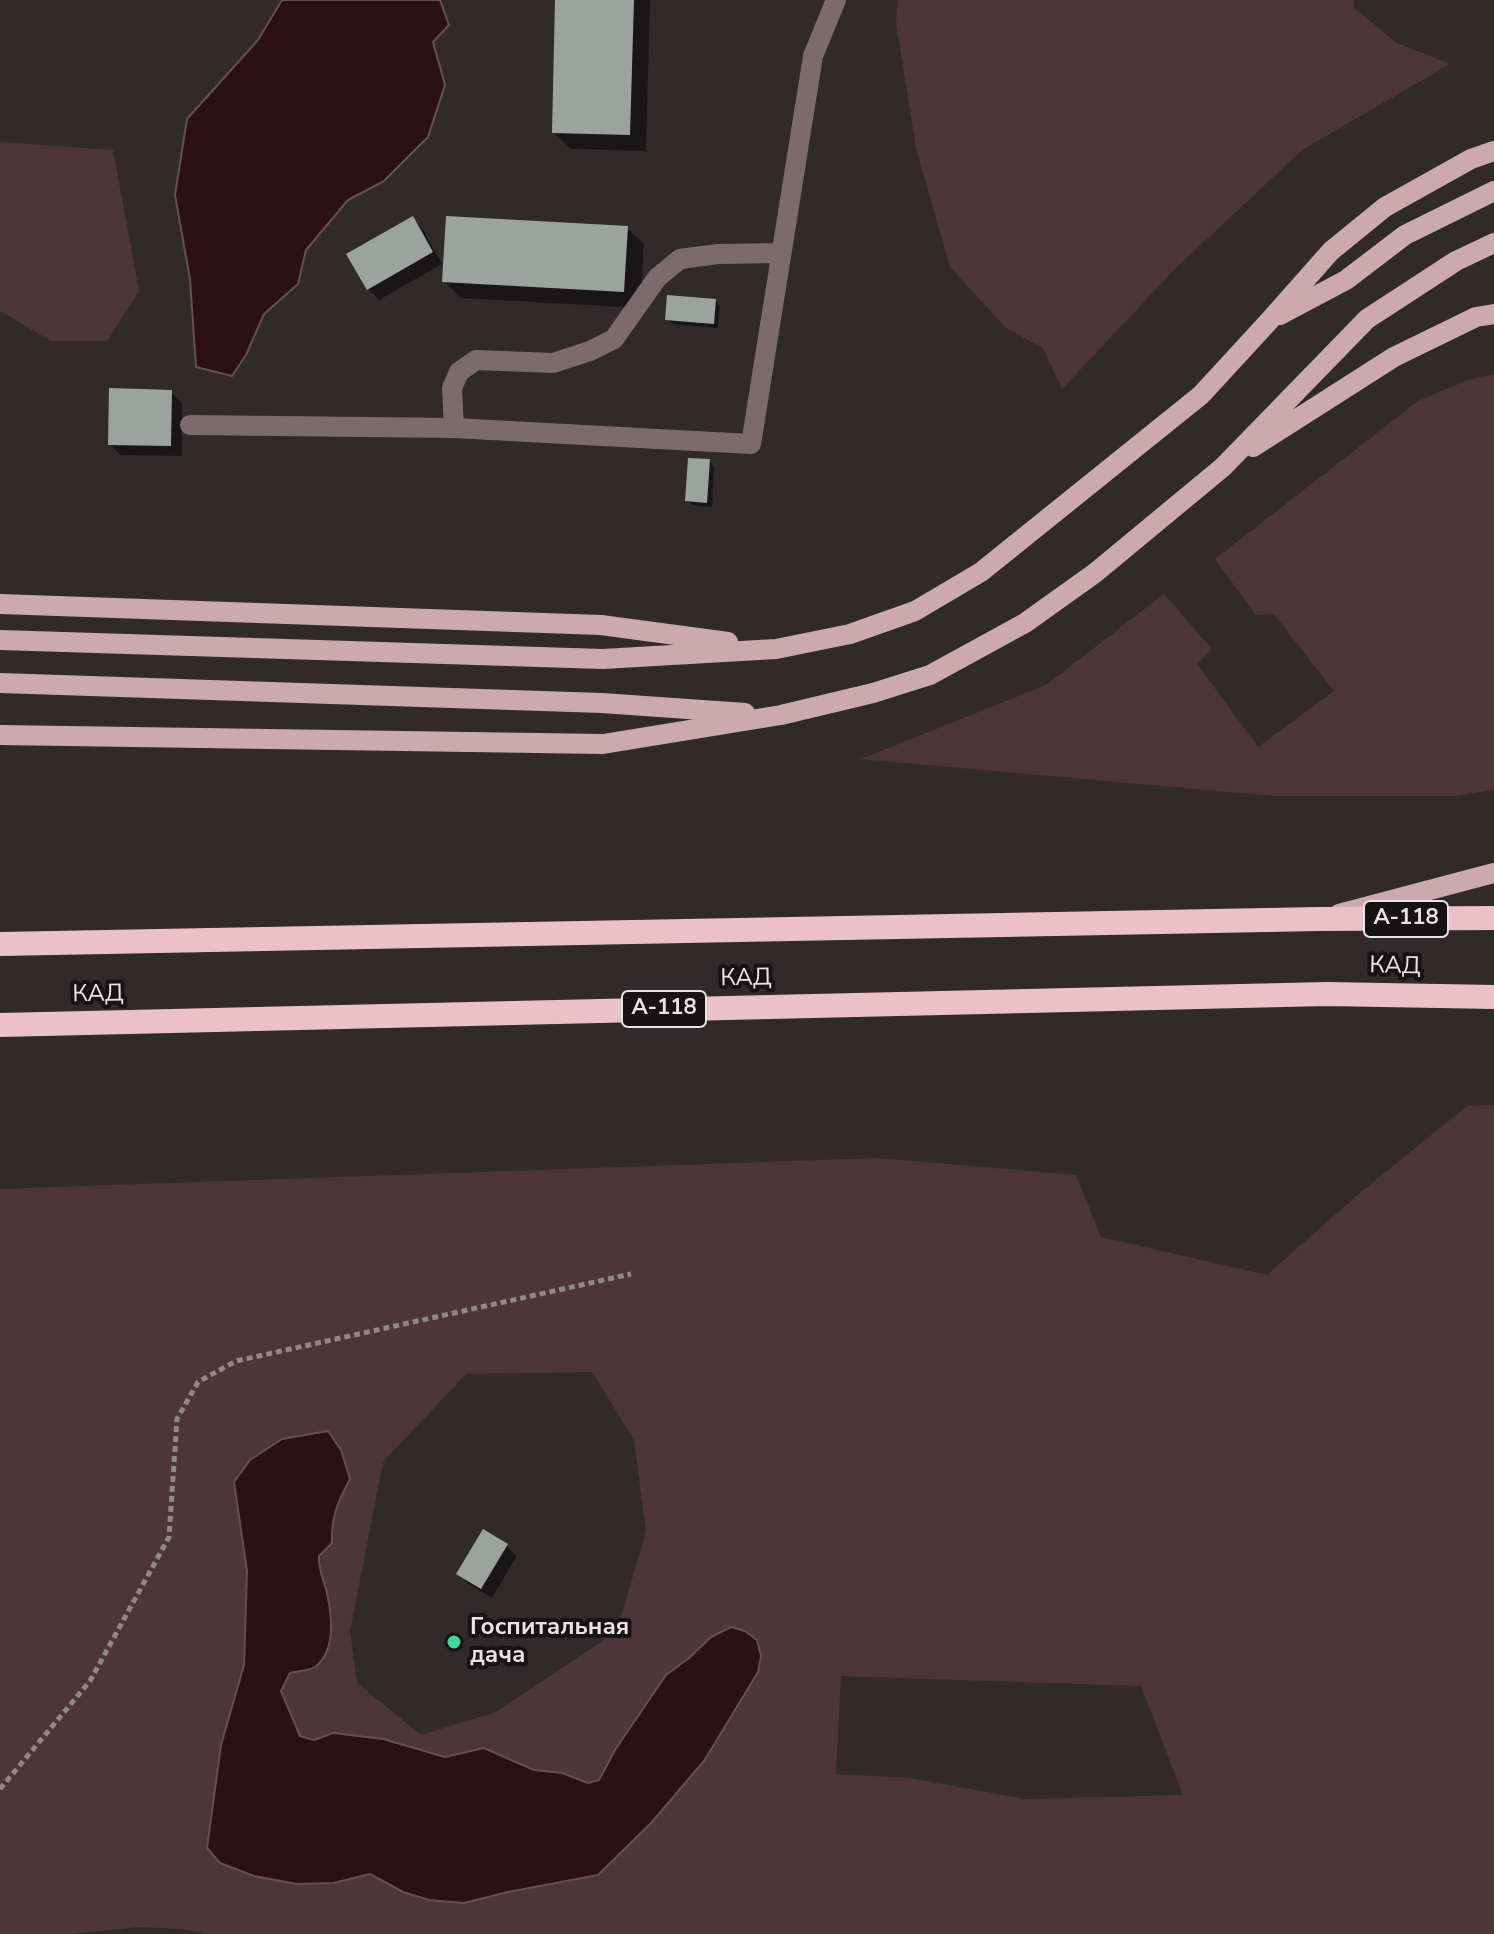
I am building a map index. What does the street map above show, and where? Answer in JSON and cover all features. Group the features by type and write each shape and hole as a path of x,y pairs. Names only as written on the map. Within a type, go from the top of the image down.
{"highway":[{"name":"КАД","path":"0,944 1494,918"},
{"name":"КАД","path":"0,1025 1295,995 1494,997"}],"main road":[{"path":"0,640 603,659 776,649 850,634 915,611 981,572 1201,395 1331,251 1385,207 1471,159 1494,151"},
{"path":"1270,320 1346,280 1405,235 1494,191"},
{"path":"0,735 603,744 781,715 873,693 930,675 1025,623 1095,573 1223,467 1367,319 1456,261 1494,243"},
{"path":"1223,467 1394,357 1476,317 1494,314"},
{"path":"0,604 601,625 776,649"},
{"path":"0,683 602,703 781,715"},
{"path":"1319,919 1494,873"}],"lane":[{"path":"190,425 454,428 751,444 813,56 836,0"},
{"path":"454,428 452,388 459,372 476,360 553,363 590,351 614,339 657,278 680,259 718,254 781,253"}],"path":[{"path":"0,1789 90,1681 169,1537 177,1419 198,1382 236,1361 631,1274"}],"shaded area":[{"path":"282,0 440,0 449,25 433,42 445,85 428,137 384,181 348,200 306,250 298,284 264,314 246,355 232,376 196,367 190,279 175,195 187,119 258,40"},
{"path":"898,0 1354,0 1354,8 1397,43 1450,64 1302,150 1176,268 1062,389 1043,348 1006,328 950,267 916,148 896,22"},
{"path":"0,142 113,150 139,291 107,341 51,341 0,311"},
{"path":"1494,374 1494,790 1453,796 1274,796 861,759 1046,685 1164,594 1212,649 1197,664 1258,747 1334,691 1274,614 1256,615 1215,559 1418,401 1468,380"},
{"path":"1494,1105 1494,1934 205,1934 182,1929 138,1927 72,1934 0,1934 0,1189 877,1158 1076,1175 1101,1237 1267,1275 1361,1192 1467,1106","holes":["592,1372 634,1440 646,1531 617,1631 496,1712 421,1735 357,1683 350,1631 383,1462 466,1374","350,1479 336,1510 332,1543 319,1556 330,1612 329,1642 322,1659 312,1668 290,1673 281,1692 300,1736 314,1740 333,1733 383,1739 445,1757 484,1748 534,1770 562,1773 588,1783 599,1780 615,1750 666,1675 689,1658 758,1672 704,1761 652,1822 598,1875 464,1903 429,1900 403,1892 370,1874 334,1883 207,1848 221,1745 244,1665 247,1571 234,1482","841,1676 1141,1686 1183,1795 1026,1799 909,1778 836,1774"]},
{"path":"328,1431 341,1450 350,1479 336,1510 332,1543 319,1556 330,1612 329,1643 322,1660 315,1667 290,1673 281,1691 300,1736 314,1740 333,1733 383,1739 445,1757 484,1748 534,1770 562,1773 588,1783 599,1780 615,1750 666,1675 711,1637 731,1627 745,1631 757,1640 761,1656 758,1672 704,1761 652,1822 598,1875 464,1903 429,1900 403,1892 370,1874 334,1883 297,1884 254,1876 220,1863 207,1848 221,1745 244,1665 247,1571 234,1482 250,1460 282,1439"}],"building":[{"path":"555,0 634,0 630,135 552,133"},
{"path":"413,216 433,252 367,290 346,254"},
{"path":"446,216 628,226 624,292 442,282"},
{"path":"667,295 716,299 714,324 665,320"},
{"path":"109,388 172,390 171,446 108,445"},
{"path":"688,458 710,459 707,503 685,501"},
{"path":"483,1529 508,1544 481,1589 456,1574"}],"place":[{"name":"Госпитальная дача","path":"454,1642"}]}
